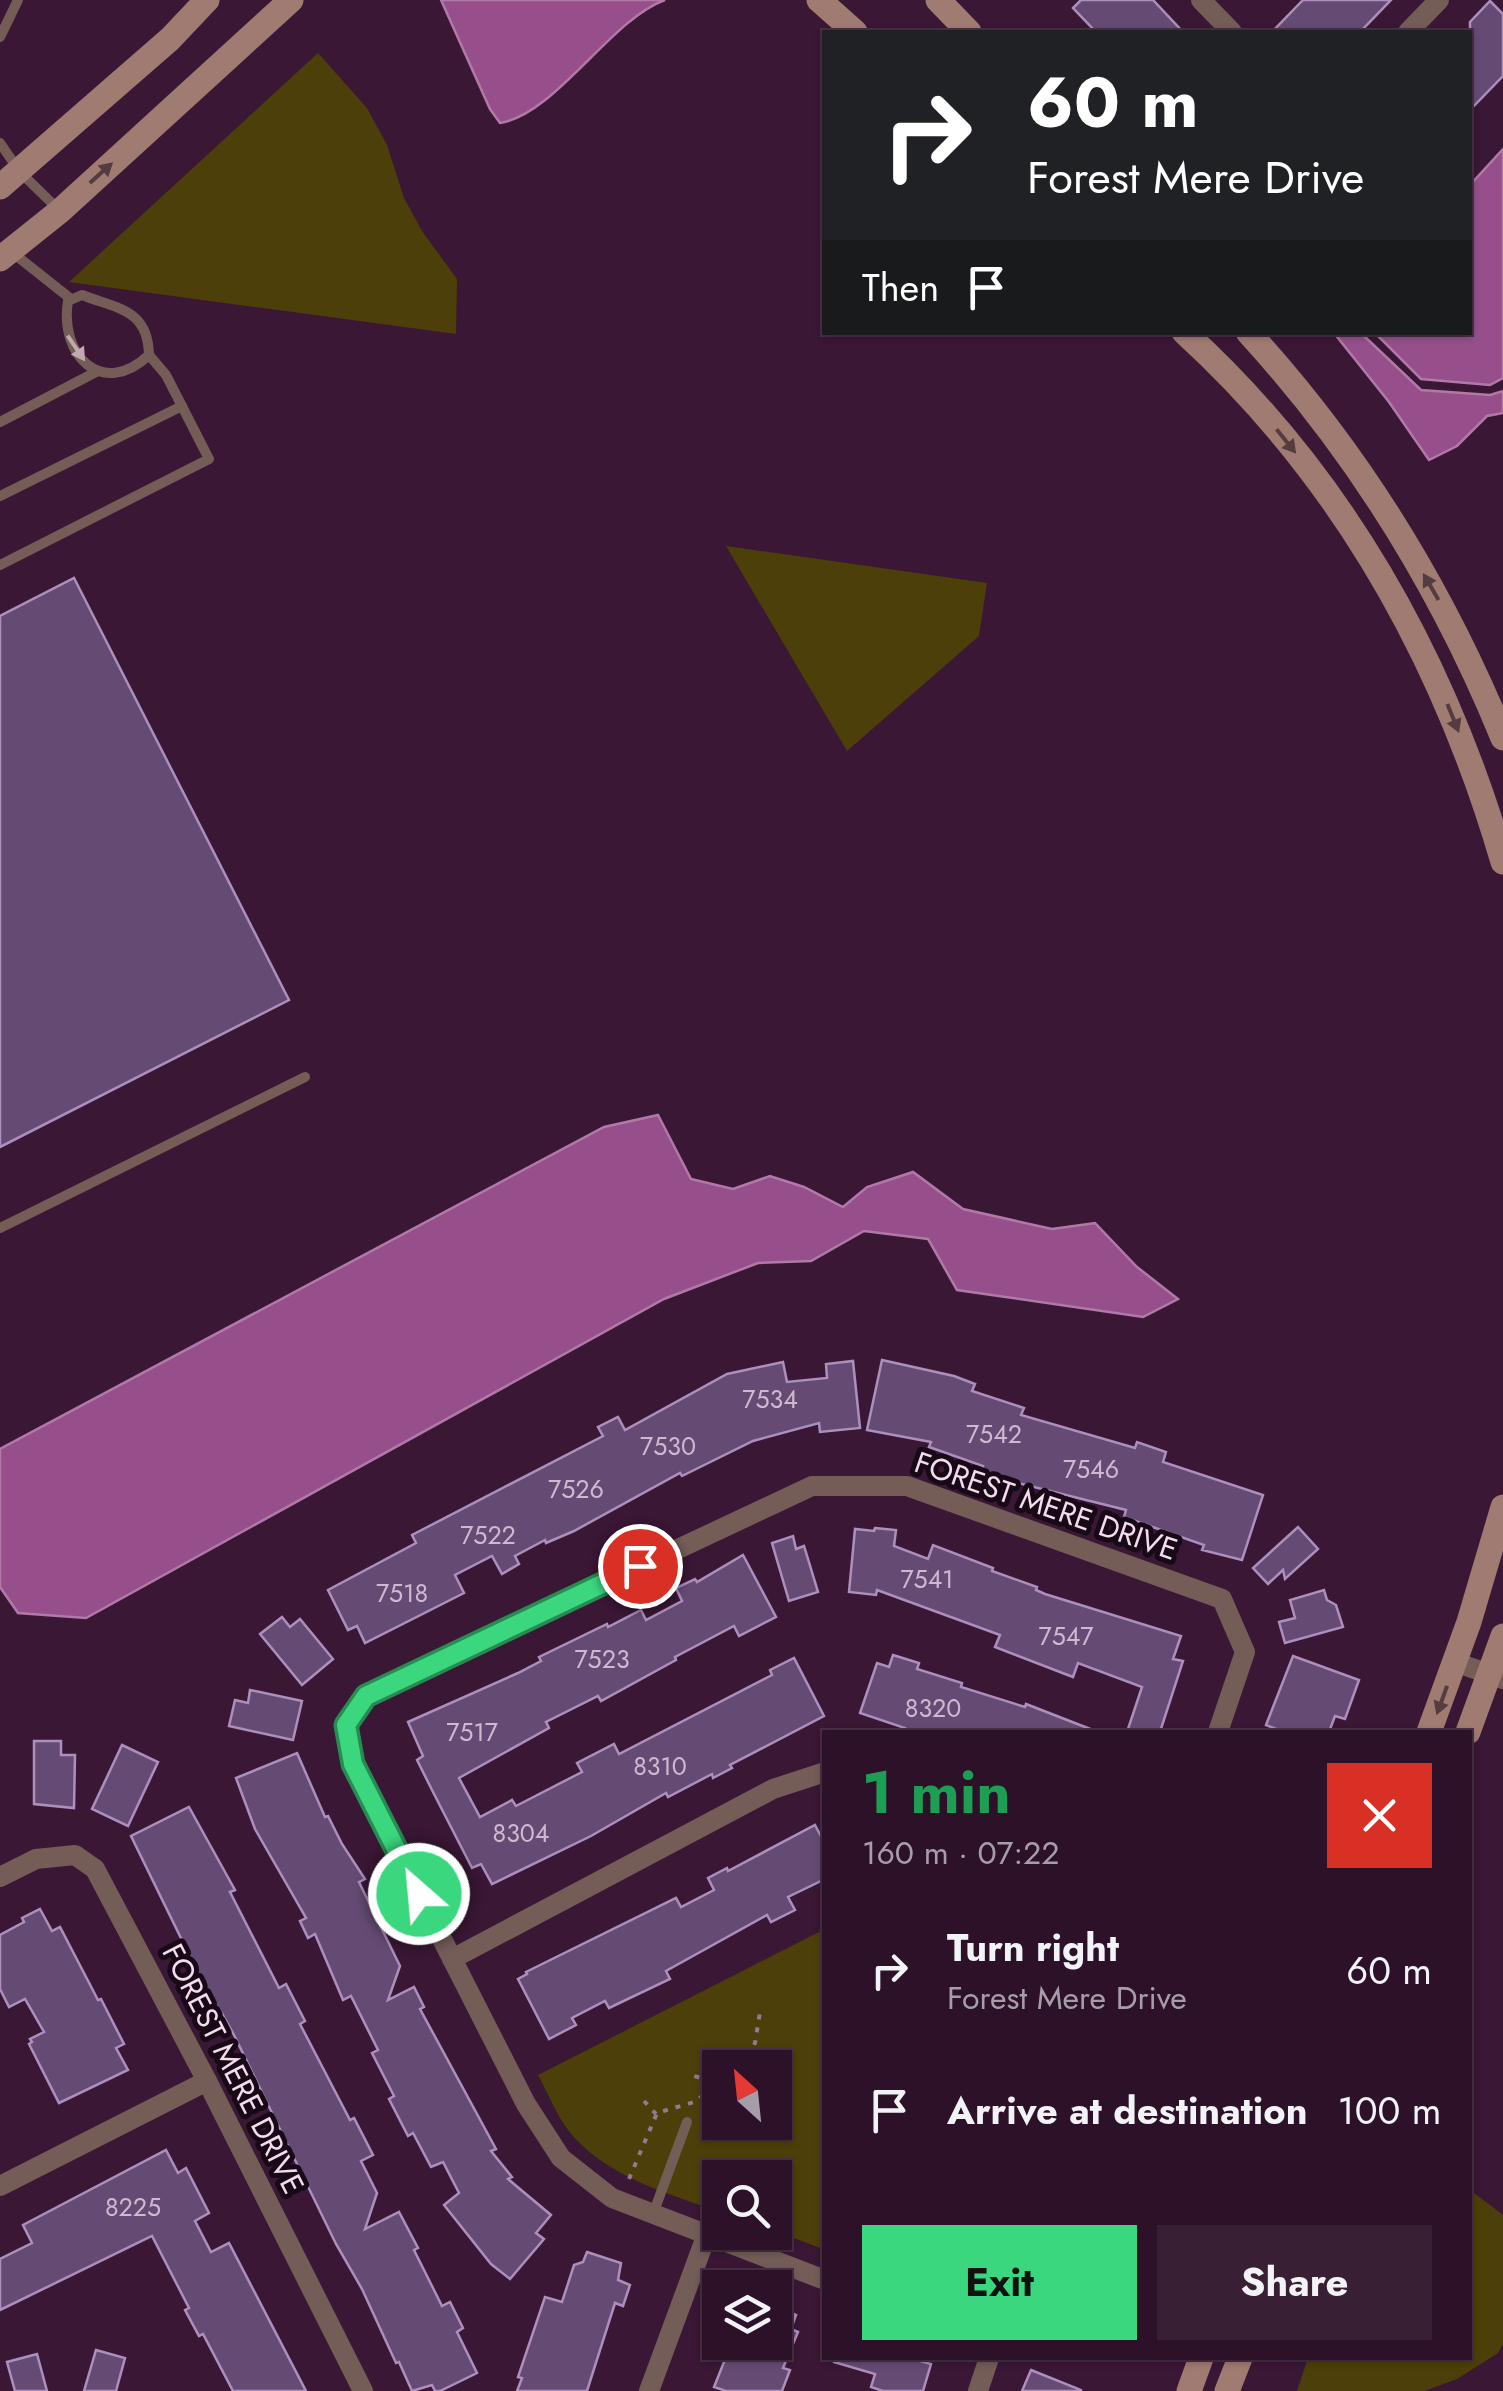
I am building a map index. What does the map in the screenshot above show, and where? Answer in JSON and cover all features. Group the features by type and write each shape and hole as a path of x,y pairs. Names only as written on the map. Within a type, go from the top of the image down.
{"street":[{"path":"10,180 170,39 206,0"},
{"path":"5,255 60,210 291,0"},
{"path":"820,0 853,30"},
{"path":"938,0 967,30"},
{"path":"1201,0 1230,30"},
{"path":"1410,30 1440,0"},
{"path":"1187,335 1222,367 1288,442 1337,507 1404,612 1480,783 1503,862"},
{"path":"1251,335 1318,413 1381,504 1437,596 1503,738"},
{"name":"FOREST MERE DRIVE","path":"702,2232 612,2198 561,2158 526,2104 353,1764 346,1725 366,1696 812,1486 907,1486 1222,1598 1245,1652 1219,1730"},
{"path":"1431,1730 1469,1622 1503,1507"},
{"path":"1469,1622 1503,1635 1496,1677 1469,1730"},
{"path":"1456,1662 1496,1677"},
{"path":"452,1959 772,1790 822,1773"},
{"name":"FOREST MERE DRIVE","path":"0,1877 36,1859 75,1854 95,1870 207,2080 363,2391"},
{"path":"0,2186 207,2080"},
{"path":"649,2391 702,2248"},
{"name":"FOREST MERE DRIVE","path":"748,2250 822,2279"},
{"path":"978,2391 988,2360"},
{"path":"1189,2391 1200,2360"},
{"path":"1227,2391 1239,2360"}],"lane":[{"path":"0,36 18,0"},
{"path":"0,143 10,180 60,210"},
{"path":"5,255 71,299"},
{"path":"0,566 209,459 166,375 149,356 148,333 130,312 82,294 71,299"},
{"path":"71,299 66,328 70,347 96,372 111,376 134,369 149,356"},
{"path":"0,422 96,372"},
{"path":"0,496 182,406"},
{"path":"0,1228 305,1077"},
{"path":"653,2214 686,2122"}],"path":[{"path":"751,2050 760,2012"},
{"path":"687,2074 702,2081"},
{"path":"630,2179 656,2114 702,2096"},
{"path":"644,2101 656,2114"}],"shaded area":[{"path":"441,0 665,0 624,26 542,103 500,123"},
{"path":"318,53 367,108 387,145 404,198 422,231 457,279 456,334 69,282"},
{"path":"1503,149 1503,378 1490,385 1421,379 1377,335 1472,335 1472,183"},
{"path":"1336,335 1363,335 1421,390 1490,395 1503,391 1503,413 1487,416 1457,446 1429,460"},
{"path":"726,546 987,583 979,636 847,751"},
{"path":"658,1115 691,1179 733,1189 770,1176 804,1187 843,1207 867,1187 913,1172 963,1209 1052,1229 1095,1223 1137,1267 1178,1299 1143,1317 957,1290 928,1239 864,1231 811,1261 758,1263 664,1299 86,1618 18,1613 0,1587 0,1449 604,1127"},
{"path":"822,1931 822,2249 792,2237 792,2160 702,2160 702,2206 618,2172 568,2130 538,2075"},
{"path":"1472,2192 1503,2215 1503,2344 1498,2353 1457,2379 1424,2391 1297,2391 1307,2360 1472,2360"}],"building":[{"path":"1081,0 1153,0 1181,30 1094,30 1073,8"},
{"path":"1303,0 1391,0 1362,30 1274,30"},
{"path":"1490,1 1503,14 1503,76 1472,108 1472,30 1470,22"},
{"path":"74,578 289,1000 0,1147 0,616"},
{"path":"882,1360 954,1376 975,1384 972,1391 1024,1408 1021,1415 1135,1448 1137,1442 1166,1452 1163,1462 1263,1495 1242,1560 1202,1550 1204,1545 1124,1517 1126,1510 1010,1481 982,1469 983,1466 929,1447 931,1442 867,1430"},
{"path":"853,1361 860,1428 820,1432 819,1423 753,1441 682,1476 680,1473 574,1531 546,1543 545,1540 515,1556 519,1564 502,1574 492,1556 455,1575 464,1593 365,1643 357,1626 348,1630 328,1590 416,1543 412,1535 603,1436 598,1427 618,1417 625,1430 727,1374 783,1362 787,1382 827,1378 826,1364"},
{"path":"1298,1527 1318,1549 1285,1579 1283,1570 1268,1584 1253,1568"},
{"path":"855,1529 896,1530 894,1546 928,1559 933,1545 1037,1587 1045,1594 1181,1636 1173,1659 1183,1661 1161,1730 1128,1730 1142,1687 1078,1663 1073,1677 995,1647 1000,1635 877,1590 876,1595 849,1592"},
{"path":"793,1536 796,1549 804,1546 818,1592 789,1601 772,1543"},
{"path":"743,1555 776,1617 739,1636 734,1626 601,1701 598,1696 546,1722 549,1728 459,1778 480,1817 512,1800 516,1806 582,1772 577,1763 614,1744 619,1754 772,1675 770,1670 794,1658 824,1716 730,1765 732,1768 713,1778 712,1774 668,1797 666,1793 591,1836 492,1884 481,1864 472,1868 417,1760 423,1756 408,1722 518,1673 541,1661 539,1657 607,1624 608,1627 641,1610 646,1620 682,1601 676,1588 695,1579 697,1582"},
{"path":"1324,1590 1327,1600 1336,1605 1343,1627 1285,1643 1279,1622 1295,1618 1290,1600"},
{"path":"282,1617 290,1627 300,1619 333,1659 302,1685 260,1634"},
{"path":"893,1655 919,1663 917,1669 962,1683 961,1687 1025,1707 1026,1704 1093,1730 904,1730 860,1713 877,1663 889,1667"},
{"path":"1293,1656 1359,1680 1345,1719 1335,1716 1330,1730 1279,1730 1266,1725"},
{"path":"250,1690 302,1701 293,1740 229,1726 235,1700 248,1703"},
{"path":"34,1741 61,1741 61,1755 75,1755 74,1808 34,1804"},
{"path":"122,1745 158,1762 128,1826 92,1809"},
{"path":"297,1753 325,1817 328,1816 365,1879 359,1882 400,1966 388,2000 414,1987 424,2007 420,2009 496,2149 491,2151 512,2177 508,2179 551,2215 536,2233 544,2239 510,2279 491,2264 444,2205 459,2193 443,2162 431,2167 413,2133 408,2136 389,2099 394,2096 372,2053 378,2050 351,1996 343,2000 315,1934 308,1938 300,1921 306,1918 255,1829 236,1778"},
{"path":"189,1807 235,1890 230,1892 279,1988 286,1984 305,2021 300,2024 350,2120 354,2118 373,2155 361,2161 377,2193 365,2229 399,2212 442,2306 450,2302 463,2328 457,2332 477,2373 440,2391 432,2385 412,2391 399,2362 396,2363 234,2035 193,1977 199,1975 131,1836"},
{"path":"815,1825 822,1838 822,1880 788,1897 795,1910 771,1922 767,1915 666,1971 670,1979 609,2008 605,2001 572,2018 576,2025 549,2039 518,1979 676,1898 681,1907 714,1890 708,1878 727,1868 728,1871"},
{"path":"40,1909 52,1931 60,1927 98,2000 101,1999 124,2044 116,2048 128,2070 59,2103 29,2044 30,2039 44,2032 25,1999 9,2007 0,1989 0,1935"},
{"path":"166,2150 178,2173 186,2168 209,2213 195,2221 211,2252 229,2243 306,2391 233,2391 203,2334 199,2336 185,2310 189,2308 152,2236 0,2310 0,2259 32,2243 23,2225"},
{"path":"587,2252 621,2263 618,2280 630,2285 623,2306 615,2303 587,2391 517,2391 522,2378 518,2377 545,2297 562,2302 574,2265 583,2262"},
{"path":"96,2350 125,2358 116,2391 84,2391"},
{"path":"37,2354 47,2391 15,2391 7,2362"},
{"path":"725,2360 786,2360 783,2368 790,2370 782,2391 726,2391 714,2387"},
{"path":"917,2360 931,2364 923,2391 883,2391 871,2387 875,2374 834,2362"},
{"path":"1031,2370 1081,2390 1081,2391 1022,2391"}],"route":[{"path":"419,1894 353,1764 346,1725 366,1696 640,1566"}]}
